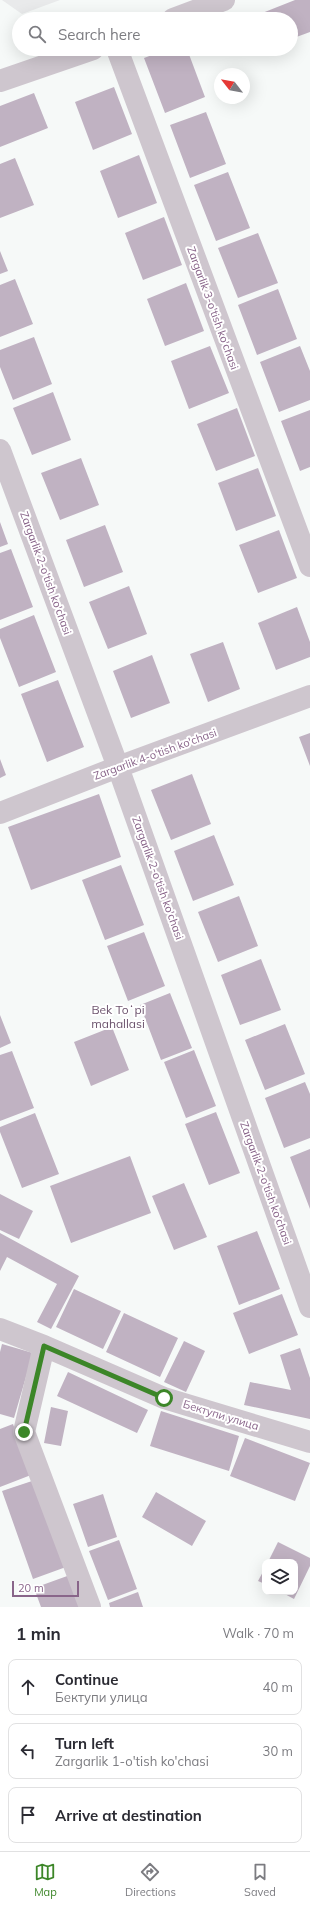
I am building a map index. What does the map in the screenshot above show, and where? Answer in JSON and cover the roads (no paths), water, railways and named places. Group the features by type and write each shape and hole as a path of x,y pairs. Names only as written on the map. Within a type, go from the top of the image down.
{"street":[{"path":"192,12 224,0"},
{"path":"0,81 73,56"},
{"name":"Zargarlik 3-o'tish ko'chasi","path":"120,56 310,566"},
{"name":"Zargarlik 2-o'tish ko'chasi","path":"0,450 118,766 310,1307"},
{"name":"Zargarlik 4-o'tish ko'chasi","path":"0,812 118,766 310,696"},
{"name":"Бектупи улица","path":"0,1329 44,1346 164,1398 310,1442"},
{"path":"44,1346 24,1432 90,1607"}],"district":[{"name":"Bek Toʻpi mahallasi","path":"118,1016"}]}
